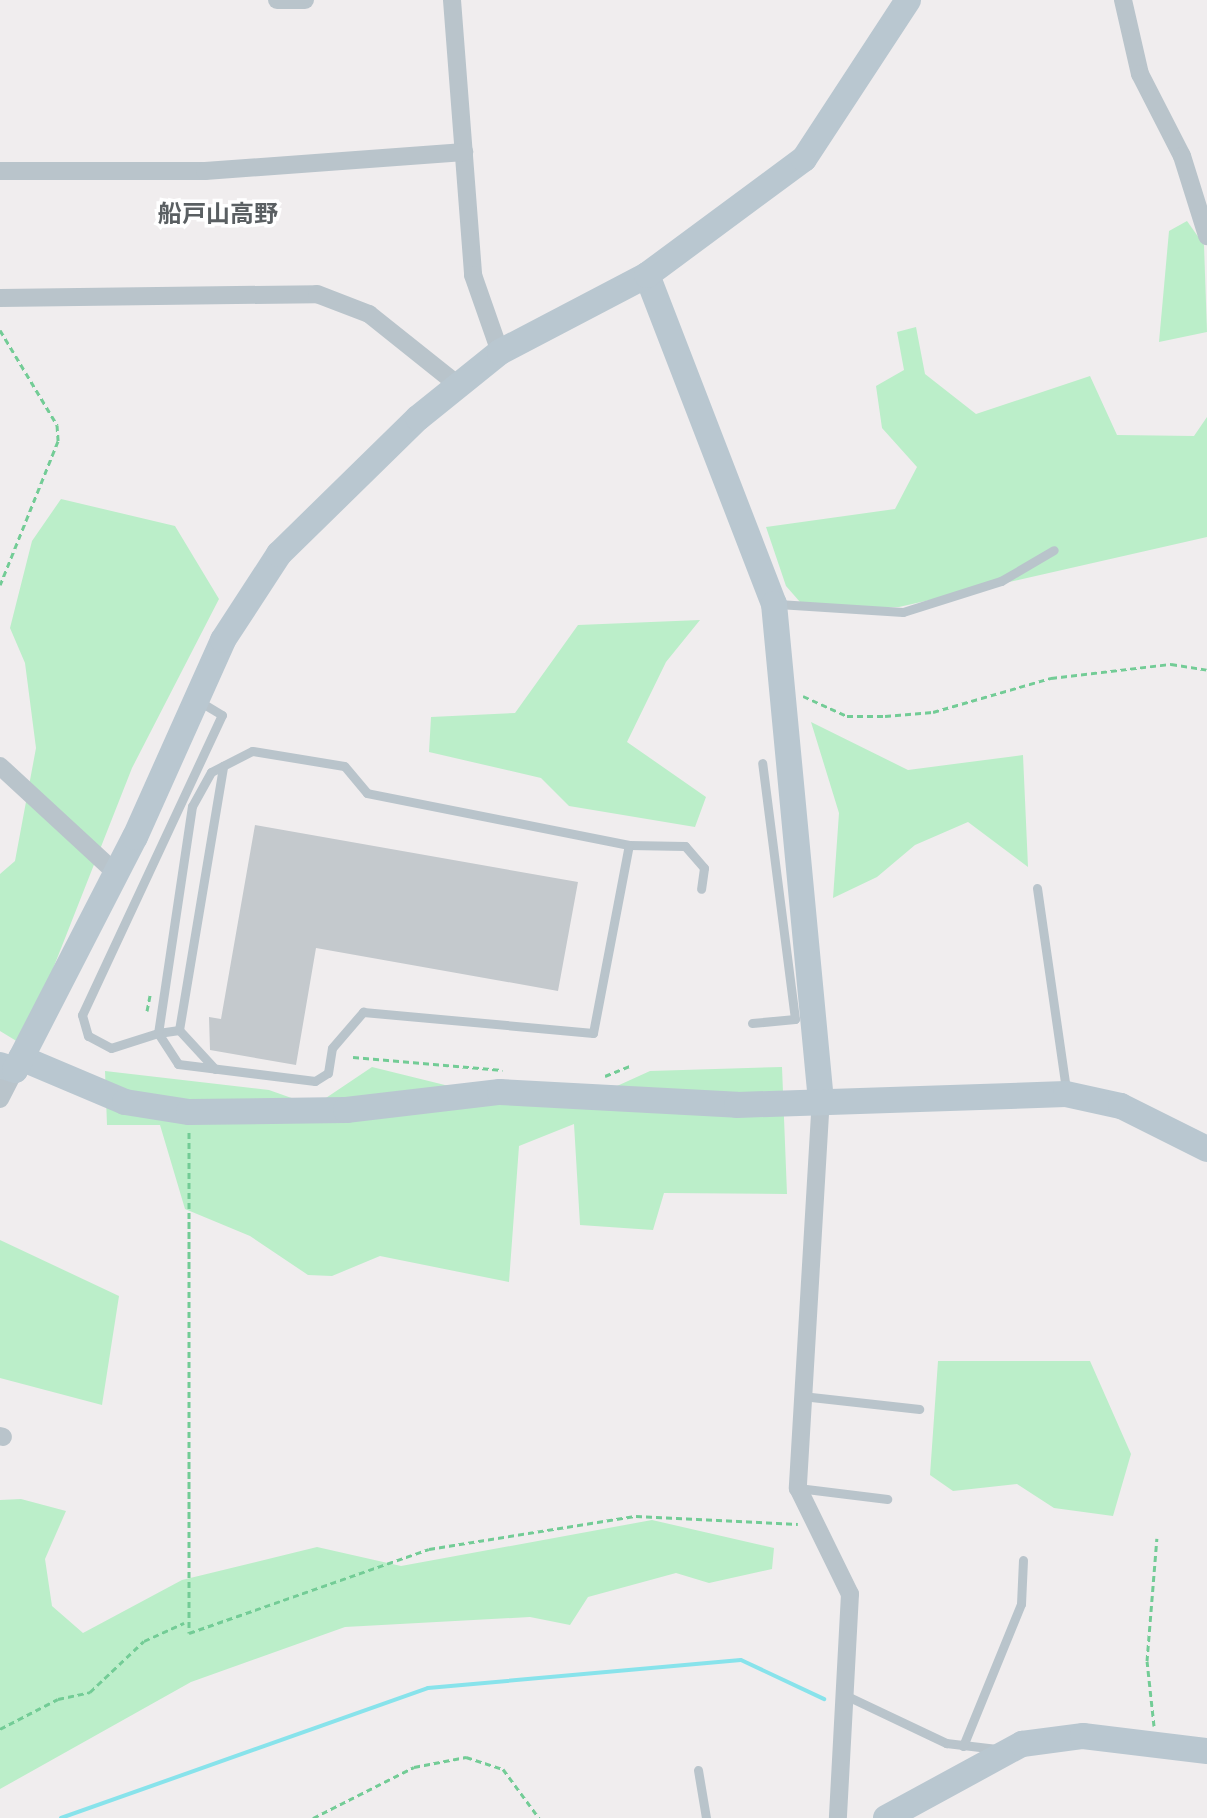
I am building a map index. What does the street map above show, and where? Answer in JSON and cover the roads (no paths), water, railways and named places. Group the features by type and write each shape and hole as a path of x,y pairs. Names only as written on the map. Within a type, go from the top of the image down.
{"street":[{"path":"277,0 305,0"},
{"path":"452,0 476,289 500,352"},
{"path":"0,1099 12,1064 117,874 249,593 279,554 458,385 500,352 647,275 804,159 908,0"},
{"path":"1123,0 1140,74 1182,156 1207,236"},
{"path":"0,171 205,171 464,152"},
{"path":"647,275 774,604 821,1097 798,1488 812,1525 834,1554 850,1594 847,1696 838,1818"},
{"path":"0,298 317,294 369,314 458,385"},
{"path":"0,766 117,874"},
{"path":"12,1064 125,1102 189,1112 346,1110 500,1092 682,1105 821,1097 1066,1094 1121,1106 1207,1149"},
{"path":"886,1818 1002,1750 1083,1736 1207,1751"}],"lane":[{"path":"774,604 903,612 1001,581 1054,550"},
{"path":"179,1030 158,1033 111,1048 88,1036 82,1015 222,715 197,700"},
{"path":"629,845 593,1033 363,1012 332,1048 328,1073 315,1081 178,1064 158,1033 192,806 211,772 252,751 344,766 367,793 629,845 685,846 704,868 701,889"},
{"path":"752,1023 795,1019 762,763"},
{"path":"179,1030 223,766"},
{"path":"1037,888 1066,1094"},
{"path":"179,1030 215,1069"},
{"path":"802,1396 919,1409"},
{"path":"798,1488 887,1499"},
{"path":"963,1746 1021,1604 1023,1560"},
{"path":"847,1696 963,1746 1002,1750"},
{"path":"698,1770 706,1818"}],"waterway":[{"path":"61,1818 428,1688 741,1660 824,1699"}],"district":[{"name":"船戸山高野","path":"218,214"}]}
